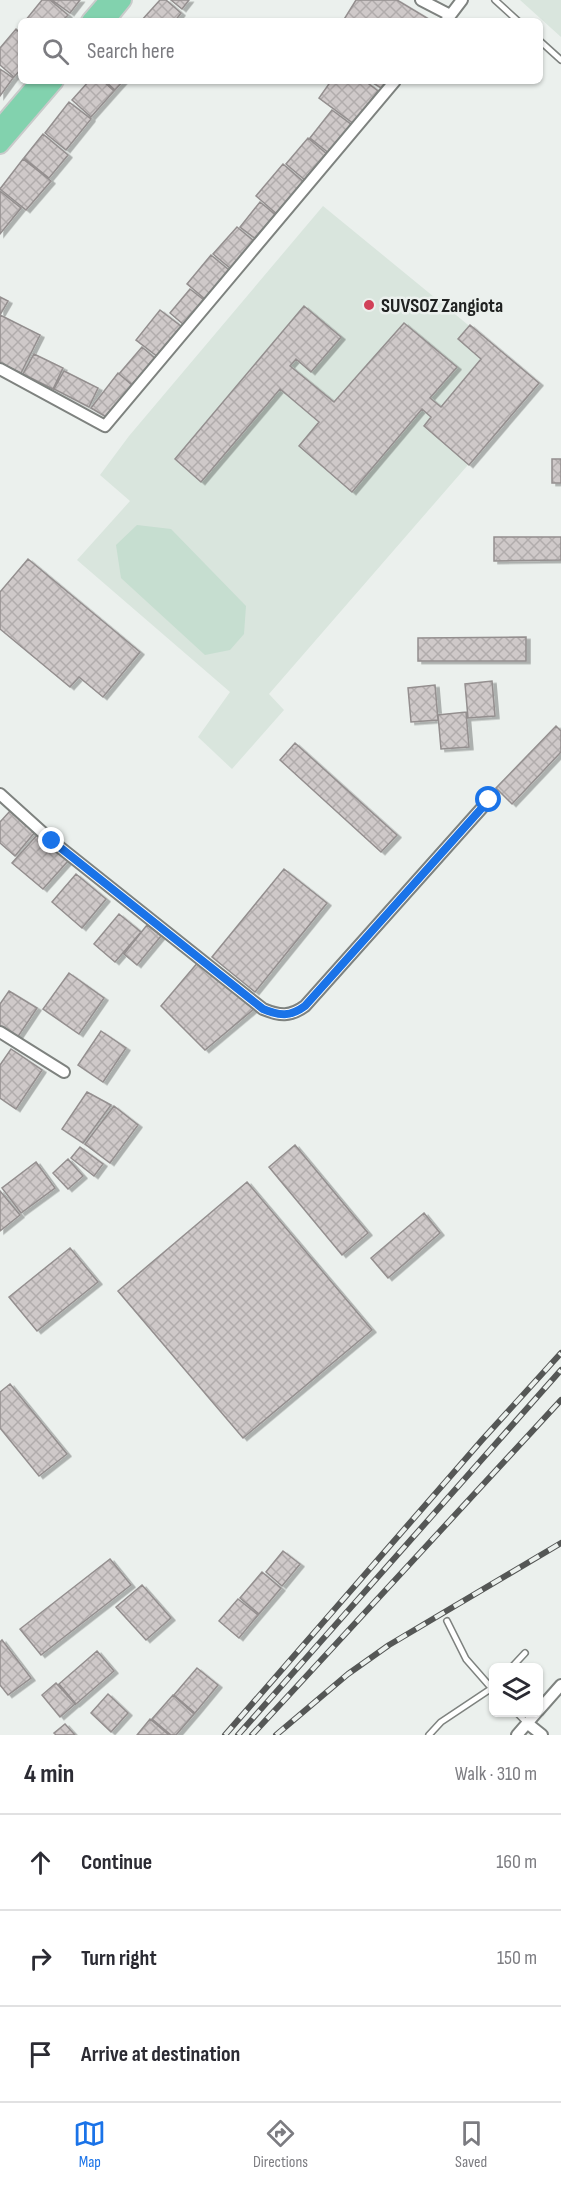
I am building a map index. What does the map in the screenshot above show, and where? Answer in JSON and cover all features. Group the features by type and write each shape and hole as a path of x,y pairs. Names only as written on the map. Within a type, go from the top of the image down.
{"main road":[{"path":"93,18 108,0"},
{"path":"108,18 123,0"},
{"path":"0,127 36,84"},
{"path":"0,145 52,84"}],"street":[{"path":"421,0 448,18 462,0"},
{"path":"0,369 105,426 392,84"},
{"path":"0,794 52,841 263,1009 280,1016 295,1014 305,1006 489,800"},
{"path":"0,1032 64,1072"},
{"path":"543,1706 561,1685"},
{"path":"517,1735 533,1717"},
{"path":"527,1723 542,1735"}],"lane":[{"path":"495,0 515,18"},
{"path":"543,44 561,60"},
{"path":"447,1621 466,1659 489,1685"},
{"path":"516,1663 525,1653"},
{"path":"429,1735 441,1722 489,1692"},
{"path":"520,1717 527,1723"}],"shaded area":[{"path":"520,0 561,0 561,37 543,21 543,18 540,18"},
{"path":"323,206 539,383 269,694 284,710 232,769 198,737 230,692 77,560 130,501 100,475 129,436"}],"green space":[{"path":"137,525 171,529 246,606 244,634 230,650 205,655 121,578 116,545"}],"building":[{"path":"42,0 50,0 68,15 65,18 27,18"},
{"path":"52,0 80,0 70,13"},
{"path":"160,0 166,0 181,13 177,18 144,18"},
{"path":"171,0 189,0 182,9"},
{"path":"356,0 397,0 427,18 345,18"},
{"path":"16,29 18,31 18,72 14,77 0,65 0,48"},
{"path":"0,69 13,78 0,96"},
{"path":"86,84 106,84 114,91 91,117 72,100"},
{"path":"108,84 120,84 115,90"},
{"path":"329,84 369,84 378,91 354,124 319,98"},
{"path":"69,102 91,119 66,150 45,133"},
{"path":"332,110 352,125 330,154 310,138"},
{"path":"43,134 68,155 49,178 24,158"},
{"path":"308,138 328,155 306,181 286,164"},
{"path":"23,159 51,181 26,210 0,189"},
{"path":"283,164 305,183 278,215 256,196"},
{"path":"0,191 21,208 0,234"},
{"path":"260,202 277,216 257,240 240,227"},
{"path":"237,227 254,241 231,269 213,254"},
{"path":"211,255 229,270 205,299 187,284"},
{"path":"190,289 204,300 184,325 170,313"},
{"path":"0,297 8,301 0,315"},
{"path":"304,306 341,337 311,372 296,359 290,366 334,402 404,323 457,367 430,398 441,407 481,359 458,339 470,325 539,383 469,465 424,426 431,417 422,409 352,492 299,446 319,422 280,389 201,482 175,459"},
{"path":"160,310 182,327 158,357 136,340"},
{"path":"0,315 40,335 21,373 0,363"},
{"path":"142,347 156,359 134,386 119,374"},
{"path":"34,354 63,368 53,389 23,374"},
{"path":"64,371 98,388 89,407 54,389"},
{"path":"118,373 133,386 108,418 91,408"},
{"path":"552,459 561,459 561,483 552,483"},
{"path":"494,537 561,537 561,560 494,561"},
{"path":"28,559 140,652 103,697 79,677 70,687 0,629 0,592"},
{"path":"526,637 526,661 418,661 418,638"},
{"path":"492,681 495,716 468,718 465,684"},
{"path":"435,685 438,720 411,722 408,688"},
{"path":"466,712 469,747 441,749 438,715"},
{"path":"556,726 561,731 561,752 512,804 496,788"},
{"path":"295,743 397,835 381,852 280,760"},
{"path":"10,811 35,832 15,856 0,843 0,822"},
{"path":"38,834 68,861 43,889 12,863"},
{"path":"284,869 327,903 255,992 212,957"},
{"path":"76,874 106,899 82,928 52,902"},
{"path":"119,914 141,932 115,962 94,944"},
{"path":"147,925 161,936 137,965 124,954"},
{"path":"199,961 255,1008 205,1050 161,1006"},
{"path":"69,973 104,998 79,1034 43,1009"},
{"path":"9,991 37,1008 17,1038 0,1027 0,1004"},
{"path":"101,1031 126,1048 103,1082 78,1065"},
{"path":"11,1049 42,1070 16,1109 0,1098 0,1065"},
{"path":"87,1092 111,1105 83,1143 62,1129"},
{"path":"114,1106 138,1125 110,1163 85,1144"},
{"path":"295,1145 368,1233 342,1255 269,1167"},
{"path":"80,1147 103,1164 94,1176 71,1158"},
{"path":"68,1159 83,1176 68,1189 53,1173"},
{"path":"36,1162 55,1188 21,1213 2,1188"},
{"path":"247,1182 372,1330 243,1438 118,1291"},
{"path":"0,1191 20,1215 0,1231"},
{"path":"424,1213 440,1233 388,1278 371,1258"},
{"path":"70,1248 98,1282 37,1331 9,1297"},
{"path":"10,1384 67,1454 39,1476 0,1428 0,1392"},
{"path":"283,1551 300,1564 282,1586 266,1572"},
{"path":"110,1559 131,1585 41,1655 20,1629"},
{"path":"262,1572 281,1588 259,1614 240,1598"},
{"path":"142,1585 171,1618 146,1640 116,1607"},
{"path":"238,1599 258,1615 239,1638 219,1621"},
{"path":"2,1640 31,1678 8,1695 0,1685 0,1642"},
{"path":"97,1651 114,1671 76,1704 59,1684"},
{"path":"197,1668 218,1685 195,1713 174,1695"},
{"path":"56,1683 75,1704 60,1717 42,1695"},
{"path":"108,1694 128,1713 111,1732 91,1713"},
{"path":"173,1695 194,1714 176,1735 171,1735 152,1719"},
{"path":"150,1719 169,1735 137,1735"},
{"path":"65,1724 75,1735 56,1735 54,1733"}],"railway":[{"path":"225,1735 482,1440 561,1353"},
{"path":"238,1735 561,1370"},
{"path":"252,1735 561,1400"},
{"path":"276,1735 348,1674 389,1645 561,1543"}],"place":[{"name":"SUVSOZ Zangiota","path":"369,305"}],"route":[{"path":"52,841 263,1009 280,1016 295,1014 305,1006 489,800"}]}
